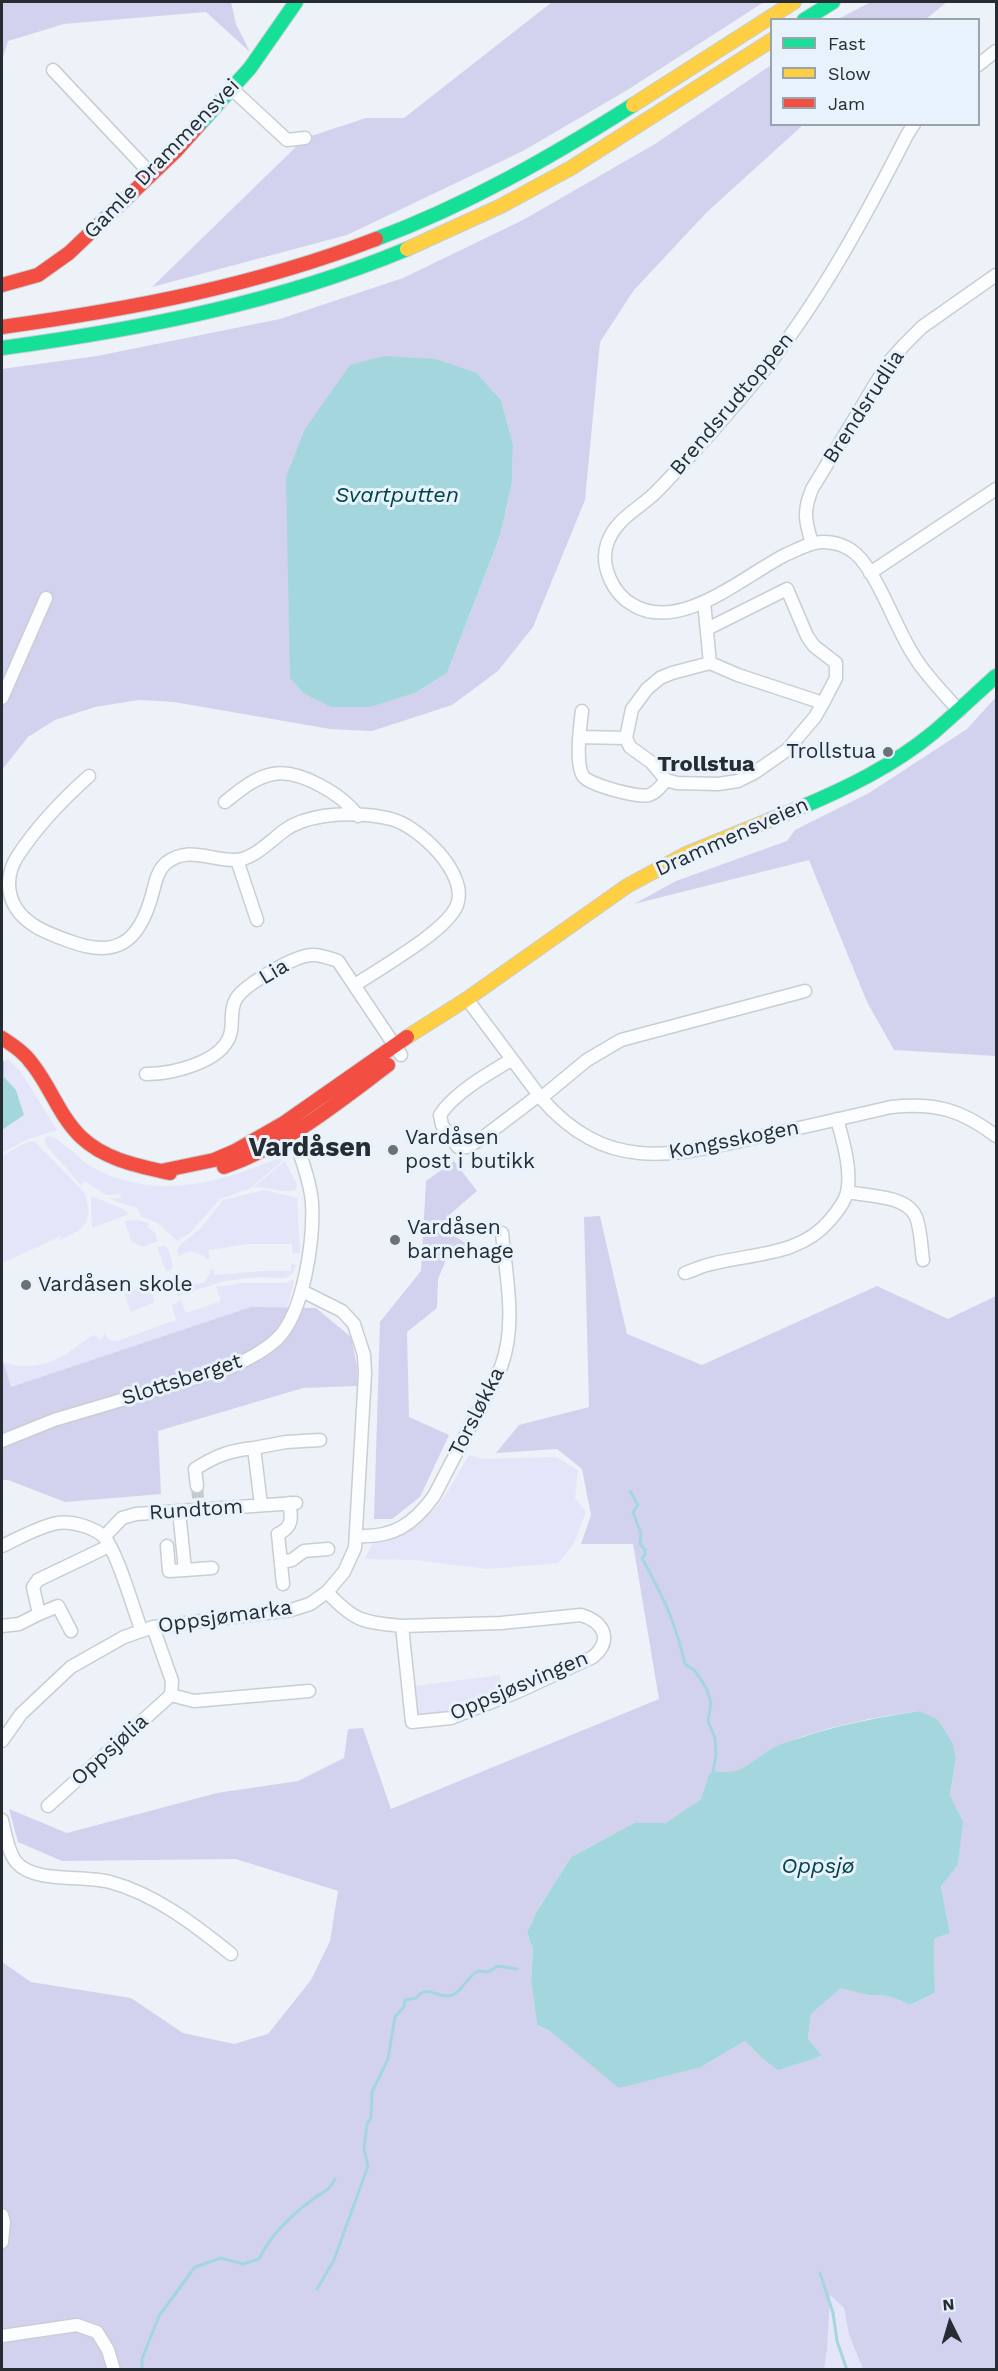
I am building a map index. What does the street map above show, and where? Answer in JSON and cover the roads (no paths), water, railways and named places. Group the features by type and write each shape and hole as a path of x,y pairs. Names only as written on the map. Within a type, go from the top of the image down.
{"main road":[{"name":"Gamle Drammensvei","path":"2,285 38,275 60,260 151,174 190,135 250,68 296,2"},
{"path":"2,327 93,314 195,295 281,272 354,248 427,218 493,187 794,2"},
{"path":"807,18 833,2"},
{"path":"2,348 199,315 362,268 502,206 567,170 770,41"},
{"name":"Drammensveien","path":"2,1038 24,1054 71,1126 96,1149 132,1166 160,1171 214,1160 288,1128 627,886 687,854 837,792 907,752 959,711 996,676"}],"street":[{"path":"980,63 996,51"},
{"path":"53,70 151,174"},
{"path":"232,89 287,140 305,138"},
{"name":"Brendsrudtoppen","path":"812,543 768,564 704,602 666,614 645,612 630,603 618,593 609,578 607,545 614,529 656,492 707,438 795,330 832,274 866,216 913,126"},
{"name":"Brendsrudlia","path":"812,543 806,525 805,507 812,489 888,363 922,327 996,275"},
{"path":"870,573 996,489"},
{"path":"812,543 824,542 848,548 858,555 870,573 915,659 959,711"},
{"path":"707,629 787,589 807,636 814,646 836,663 836,678 823,703 814,717 787,750 754,773 738,781 718,783 677,783 666,780 651,762 630,747 626,738 632,709 647,689 660,678 710,663 738,675 823,703"},
{"path":"2,698 46,598"},
{"path":"704,602 710,663"},
{"path":"582,711 580,768 584,778 640,796 651,794 666,780"},
{"path":"580,737 626,738"},
{"path":"225,802 258,779 274,773 291,774 318,784 351,806 358,816"},
{"path":"89,777 62,800 47,817 12,865 9,879 12,900 25,919 74,943 105,947 129,940 143,923 158,874 165,864 182,854 199,854 237,860 254,852 287,828 302,821 325,816 392,819 417,832 453,870 459,889 458,904 447,922 355,985"},
{"path":"237,860 257,920"},
{"name":"Lia","path":"146,1074 159,1074 187,1068 218,1052 227,1042 231,1032 231,1010 237,997 245,989 291,961 310,955 322,955 338,962 397,1050"},
{"path":"511,1060 490,1072 446,1106 440,1115 442,1125 458,1147 467,1147 481,1139 586,1060 621,1040 805,991"},
{"name":"Kongsskogen","path":"467,999 511,1060 559,1118 588,1138 622,1151 664,1155 701,1150 891,1107 915,1104 959,1112 996,1136"},
{"path":"685,1273 710,1264 789,1249 808,1241 832,1218 847,1192 847,1161 837,1119"},
{"name":"Slottsberget","path":"2,1441 54,1420 200,1378 253,1357 278,1339 292,1318 302,1291 310,1236 312,1202 288,1128"},
{"path":"847,1192 892,1200 909,1207 916,1218 923,1260"},
{"name":"Torsløkka","path":"356,1536 366,1537 393,1532 410,1524 422,1513 434,1496 501,1367 507,1352 509,1331 502,1233"},
{"name":"Oppsjømarka","path":"2,1741 21,1714 71,1667 92,1653 147,1628 291,1610 310,1604 327,1592 344,1572 355,1548 364,1406 364,1355 354,1324 342,1311 302,1291"},
{"path":"198,1498 195,1468 212,1458 231,1450 286,1442 320,1440"},
{"path":"254,1448 261,1505"},
{"name":"Rundtom","path":"39,1614 33,1587 38,1580 106,1541 122,1518 135,1514 179,1512 198,1498 261,1505 292,1503 291,1524 278,1534 280,1562"},
{"path":"179,1512 185,1570"},
{"path":"2,1546 41,1528 59,1523 78,1524 106,1541 172,1681 171,1695 194,1701 309,1691"},
{"path":"182,1545 161,1546 169,1572 212,1568"},
{"path":"283,1584 280,1562 292,1560 304,1551 328,1549"},
{"name":"Oppsjøsvingen","path":"327,1592 336,1602 364,1622 402,1626 501,1623 581,1615 593,1618 602,1628 604,1639 602,1649 592,1657 517,1692 451,1718 412,1722 402,1626"},
{"path":"2,1626 20,1624 39,1614 56,1601 71,1631"},
{"name":"Oppsjølia","path":"48,1806 171,1695"},
{"path":"2,1820 16,1863 30,1872 44,1876 83,1877 132,1889 150,1897 231,1954"},
{"path":"2,2215 4,2222 2,2242"},
{"path":"2,2337 77,2325 97,2332 108,2350 114,2370"}],"water":[{"name":"Svartputten","path":"384,356 436,359 477,373 501,400 513,444 512,483 500,536 447,673 415,693 370,707 331,707 303,693 290,678 286,477 305,429 350,365"},
{"path":"2,1060 4,1061 4,1077 16,1090 24,1115 2,1130"},
{"name":"Oppsjø","path":"920,1711 938,1720 952,1742 956,1758 950,1795 963,1822 958,1865 941,1886 950,1933 934,1939 935,1993 910,2005 889,1996 868,1995 841,1988 811,2014 808,2039 822,2056 778,2070 745,2041 701,2067 619,2088 550,2031 537,2025 531,1980 533,1950 527,1932 537,1911 571,1857 634,1823 666,1823 701,1799 708,1776 713,1771 738,1770 771,1749 815,1733 867,1720"}],"waterway":[{"path":"630,1491 638,1505 633,1512 641,1534 640,1544 645,1550 642,1558 668,1610 685,1664 700,1678 711,1703 708,1721 715,1738 716,1755 713,1771"},
{"path":"317,2289 334,2260 368,2166 364,2149 367,2124 371,2118 372,2092 388,2059 395,2017 404,2007 405,2000 416,1998 428,1991 443,1996 453,1995 478,1971 488,1972 498,1966 517,1969"},
{"path":"142,2370 142,2359 159,2316 195,2267 221,2258 243,2264 259,2259 269,2241 282,2226 328,2189 335,2179"},
{"path":"820,2273 833,2313 837,2341 847,2370"}],"tunnel":[{"path":"197,1486 198,1498"}],"place":[{"name":"Trollstua","path":"888,752"},
{"name":"Vardåsen post i butikk","path":"393,1150"},
{"name":"Vardåsen barnehage","path":"395,1240"},
{"name":"Vardåsen skole","path":"26,1285"}],"district":[{"name":"Trollstua","path":"706,765"},
{"name":"Vardåsen","path":"310,1148"}]}
